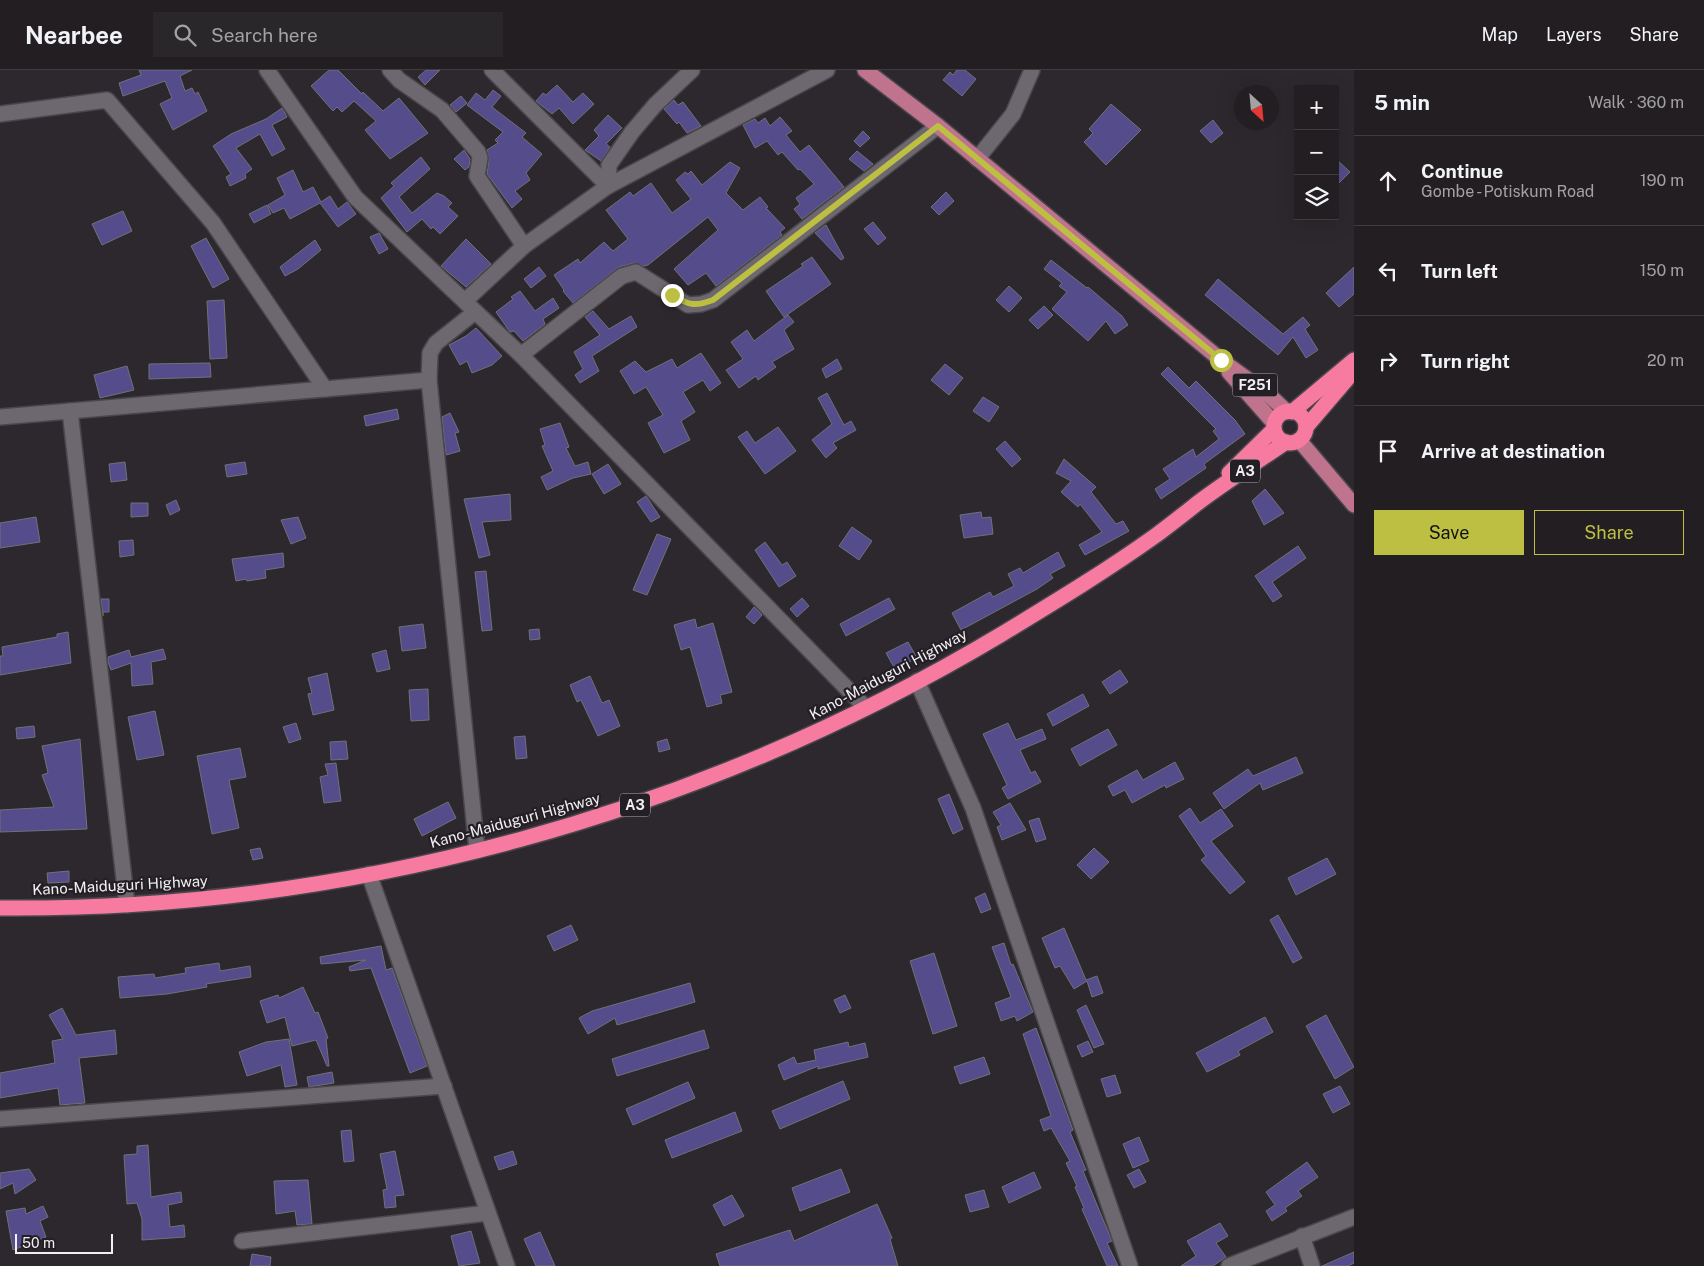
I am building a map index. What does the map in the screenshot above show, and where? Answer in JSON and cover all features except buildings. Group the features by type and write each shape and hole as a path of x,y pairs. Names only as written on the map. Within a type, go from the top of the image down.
{"highway":[{"name":"A3","path":"1274,426 1277,418 1289,412 1354,360"},
{"name":"Kano-Maiduguri Highway","path":"0,908 70,908 127,905 251,894 369,874 478,850 607,815 687,787 762,757 866,708 1000,635 1154,537 1202,499 1297,436 1354,371"},
{"path":"1274,426 1279,439 1297,436 1302,417 1289,412"},
{"name":"Kano-Maiduguri Highway","path":"1202,499 1274,426"}],"main road":[{"name":"F251","path":"865,70 938,126 1221,360 1289,412"},
{"name":"F251","path":"1221,360 1242,389 1274,426"},
{"path":"1297,436 1354,505"}],"street":[{"path":"267,70 345,186 521,355 866,708"},
{"path":"390,70 399,80 442,110 478,152 480,158 477,176 524,246"},
{"path":"492,70 608,186"},
{"path":"608,186 609,165 632,132 655,105 692,70"},
{"path":"478,850 429,380 430,353 524,246 608,186 827,70"},
{"path":"977,158 1013,114 1032,70"},
{"path":"0,114 107,100 213,223 325,389"},
{"path":"521,355 622,276 636,272 688,305 701,304 713,300 938,126"},
{"path":"0,417 429,380"},
{"path":"70,411 127,905"},
{"path":"917,680 973,808 1130,1266"},
{"path":"369,874 507,1266"},
{"path":"0,1119 444,1086"},
{"path":"242,1241 488,1213"},
{"path":"1229,1266 1354,1217"},
{"path":"1302,1236 1312,1266"}],"route":[{"path":"672,295 688,305 701,304 713,300 938,126 1221,360"}]}
